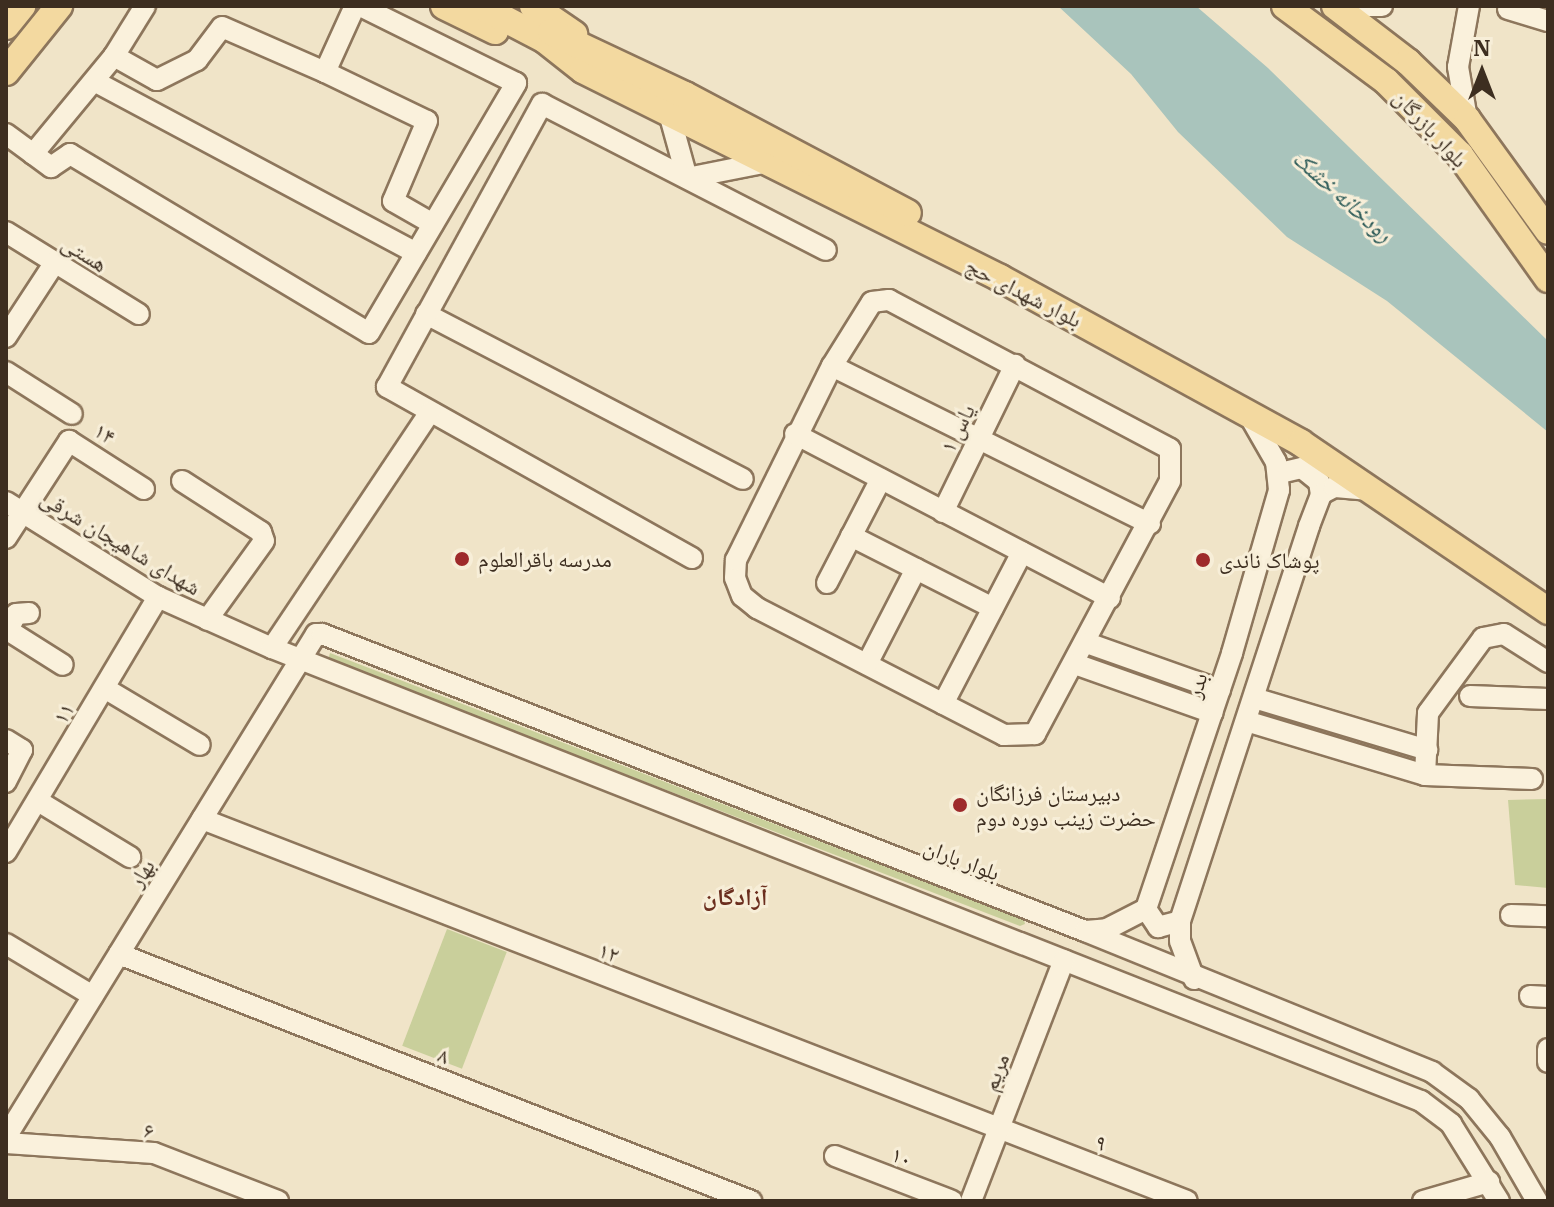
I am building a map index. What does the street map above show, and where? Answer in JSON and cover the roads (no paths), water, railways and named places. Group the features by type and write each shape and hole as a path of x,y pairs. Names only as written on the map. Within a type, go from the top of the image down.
{"main road":[{"path":"444,6 589,60"},
{"name":"بلوار شهدای حج","path":"480,6 1094,309 1356,460 1548,590"},
{"name":"بلوار شهدای حج","path":"506,6 669,113 1000,278 1249,415 1379,492 1548,611"},
{"path":"533,6 589,60"},
{"name":"بلوار بازرگان","path":"1285,6 1386,81 1460,155 1548,279"},
{"name":"بلوار بازرگان","path":"1335,6 1408,62 1467,119 1548,231"},
{"path":"8,67 58,9"}],"street":[{"path":"33,154 114,56 145,6"},
{"path":"6,134 51,167 70,154 369,333 516,83 358,6 325,72"},
{"path":"1367,6 1382,6"},
{"path":"1467,119 1458,67 1469,6"},
{"path":"1508,9 1548,21"},
{"path":"114,56 157,80 197,60 222,27 427,121 393,201 433,224"},
{"path":"94,81 416,253"},
{"path":"692,558 387,387 542,104 826,250"},
{"path":"669,113 687,178"},
{"path":"682,151 719,169"},
{"path":"687,178 719,169 768,162"},
{"name":"هستی","path":"6,232 139,314"},
{"path":"6,337 55,262"},
{"path":"889,300 1015,365 1170,449 1170,481 1087,643 1035,734 1004,735 757,608 742,596 735,578 736,560 795,434 872,302 889,300"},
{"path":"426,314 743,479"},
{"name":"یاس ۱","path":"943,512 1015,365"},
{"path":"832,366 1150,524"},
{"path":"6,372 72,414"},
{"path":"272,648 430,412"},
{"path":"1194,979 1180,941 1180,921 1321,494 1319,482 1302,468 1280,473 1249,415"},
{"path":"795,434 1110,598"},
{"name":"۱۴","path":"14,507 69,441 144,489"},
{"name":"بدر","path":"1146,909 1213,713 1280,473"},
{"path":"827,583 881,479"},
{"path":"182,481 263,536 207,620"},
{"path":"1321,494 1350,486 1379,492"},
{"path":"6,538 14,507"},
{"name":"شهدای شاهیجان شرقی","path":"14,507 158,597 301,660"},
{"path":"851,536 993,608"},
{"path":"943,704 1022,552"},
{"path":"867,664 916,569"},
{"name":"۱۱","path":"7,846 106,689 158,597"},
{"path":"29,613 16,614 7,630 63,665"},
{"name":"بهار","path":"6,1140 316,634"},
{"name":"بلوار باران","path":"316,634 1085,931 1194,979 1334,1029 1432,1072 1477,1109 1537,1201"},
{"path":"1425,775 1428,713 1483,638 1504,634 1548,662"},
{"path":"1087,643 1220,690"},
{"path":"301,660 1421,1101 1451,1124 1499,1201"},
{"path":"1075,664 1213,713"},
{"path":"1155,692 1166,671"},
{"path":"106,689 200,745"},
{"path":"1470,696 1548,699"},
{"path":"1254,698 1427,750"},
{"path":"1276,730 1285,707"},
{"path":"1246,721 1425,775 1532,779"},
{"path":"6,740 22,750 6,782"},
{"path":"38,801 130,857"},
{"name":"۱۲","path":"202,819 999,1129"},
{"path":"853,877 866,848"},
{"path":"1085,931 1107,929 1146,909 1158,927 1180,921"},
{"path":"1511,915 1548,916"},
{"path":"6,944 93,996"},
{"name":"۸","path":"119,954 751,1201"},
{"name":"مریم","path":"971,1201 1064,960"},
{"path":"1548,1049 1548,1062"},
{"name":"۹","path":"999,1129 1187,1201"},
{"name":"۶","path":"6,1140 154,1153 278,1201"},
{"name":"۱۰","path":"835,1156 952,1201"},
{"path":"1423,1201 1489,1182"}],"water":[{"name":"رودخانه خشک","path":"1058,6 1196,6 1268,68 1548,341 1548,432 1387,301 1287,237 1178,132 1131,74"}],"place":[{"name":"مدرسه باقرالعلوم","path":"462,559"},
{"name":"پوشاک ناندی","path":"1203,560"},
{"name":"دبیرستان فرزانگان حضرت زینب دوره دوم","path":"960,805"}],"district":[{"name":"آزادگان","path":"735,897"}]}
